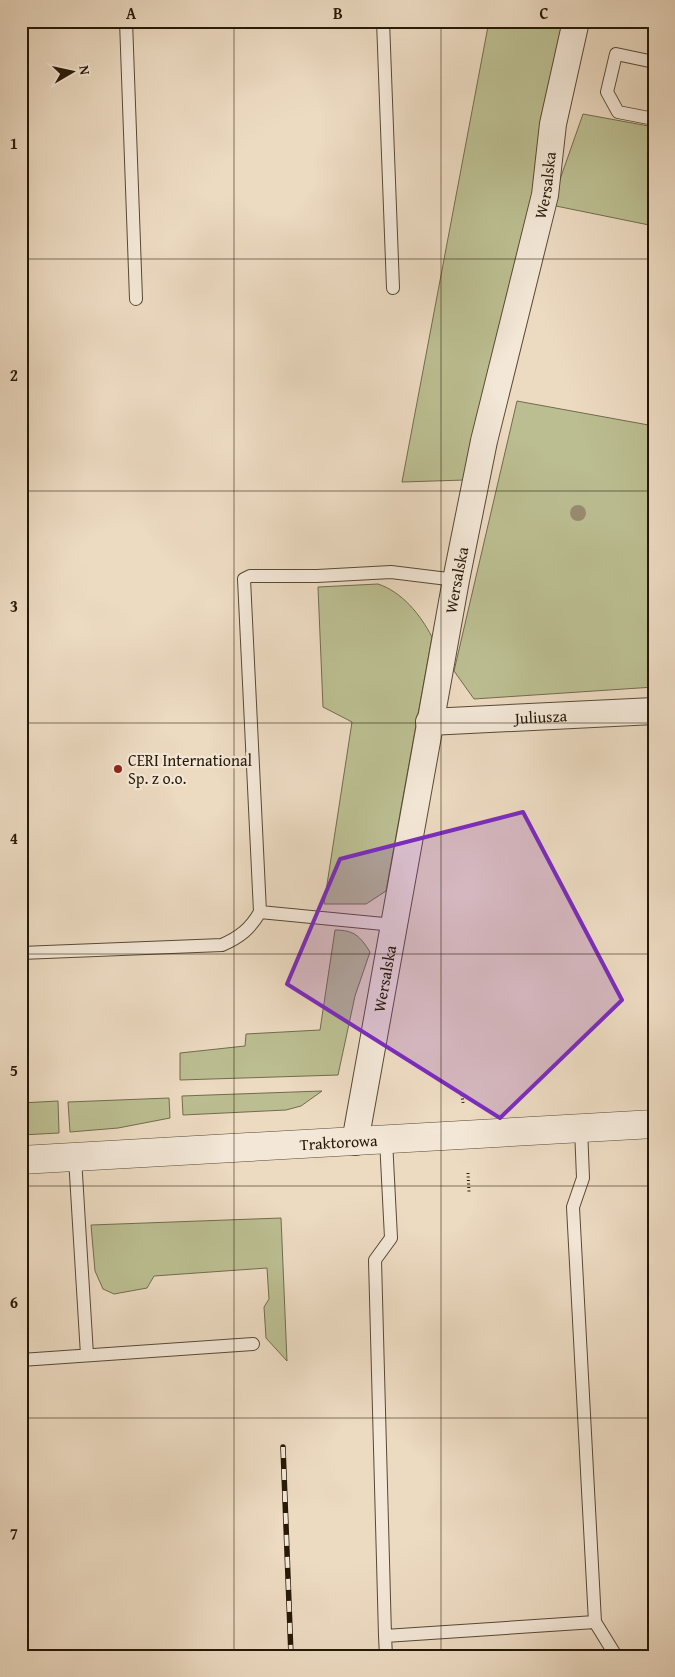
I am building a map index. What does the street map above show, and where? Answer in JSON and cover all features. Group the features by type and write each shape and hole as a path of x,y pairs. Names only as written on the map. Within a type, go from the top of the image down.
{"street":[{"name":"Wersalska","path":"355,1142 456,580 484,441 545,195 553,124 576,21"},
{"name":"Juliusza","path":"429,722 654,711"},
{"name":"Traktorowa","path":"21,1160 654,1124"}],"lane":[{"path":"126,21 136,299"},
{"path":"383,21 393,288"},
{"path":"654,62 616,54 607,92 618,112 654,119"},
{"path":"21,953 222,945 239,938 252,926 260,912 244,578 250,576 318,576 390,572 456,580"},
{"path":"260,912 394,925"},
{"path":"581,1128 583,1178 573,1207 595,1622 616,1656"},
{"path":"386,1140 391,1238 375,1260 386,1656"},
{"path":"75,1158 87,1355"},
{"path":"21,1360 253,1344"},
{"path":"385,1636 595,1622"}],"path":[{"path":"462,1095 463,1103"},
{"path":"468,1173 470,1192"}],"highlighted area":[{"path":"523,812 622,1000 500,1118 287,984 340,859"}],"green space":[{"path":"489,21 567,21 531,213 465,480 402,482"},
{"path":"583,114 654,127 654,226 551,205"},
{"path":"517,401 654,426 654,687 474,699 454,671"},
{"path":"378,584 395,592 402,598 416,612 432,637 386,891 366,904 324,904 352,722 323,707 318,587"},
{"path":"335,930 347,931 356,935 370,952 355,996 338,1075 180,1080 180,1053 245,1046 246,1034 320,1030"},
{"path":"322,1091 301,1106 286,1110 183,1115 182,1096"},
{"path":"169,1098 170,1118 118,1128 70,1132 68,1102"},
{"path":"58,1101 59,1133 21,1135 21,1103"},
{"path":"281,1218 287,1361 266,1338 264,1307 269,1299 267,1268 154,1276 147,1288 114,1294 103,1289 95,1271 91,1225"}],"railway":[{"path":"283,1447 291,1656"}],"place":[{"name":"CERI International Sp. z o.o.","path":"118,769"}]}
